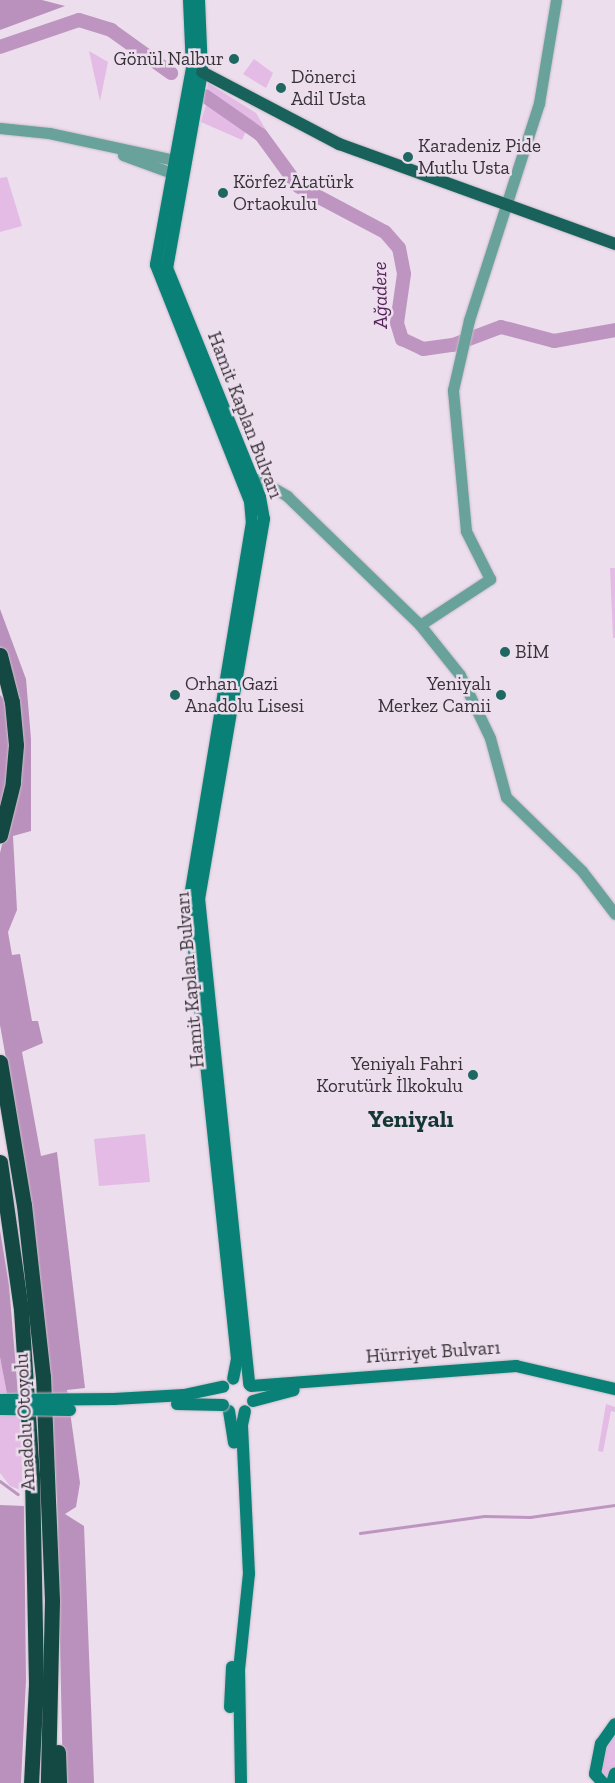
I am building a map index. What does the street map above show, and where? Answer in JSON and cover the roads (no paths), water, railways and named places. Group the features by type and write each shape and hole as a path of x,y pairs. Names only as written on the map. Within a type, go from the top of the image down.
{"highway":[{"path":"0,656 15,766 0,836"},
{"name":"Anadolu Otoyolu","path":"0,1062 38,1318 48,1474 52,1648 48,1783"},
{"name":"Anadolu Otoyolu","path":"0,1162 21,1310 32,1474 36,1600 30,1783"},
{"path":"52,1648 59,1783"}],"main road":[{"name":"Hamit Kaplan Bulvarı","path":"179,168 192,68 189,0"},
{"name":"Hamit Kaplan Bulvarı","path":"199,0 202,72 156,265 247,480 262,502 262,528 198,898 250,1385 249,1406 242,1426 249,1574 239,1670 241,1783"},
{"path":"202,72 339,144 615,244"},
{"name":"Hamit Kaplan Bulvarı","path":"232,1783 230,1684 241,1574 226,1408 228,1383 237,1359 189,902 252,531 247,480"},
{"name":"Hürriyet Bulvarı","path":"250,1385 516,1366 615,1389"},
{"name":"Hürriyet Bulvarı","path":"226,1408 249,1406 299,1390 515,1374 615,1398"},
{"path":"0,1400 114,1399 184,1395 228,1383 250,1385"},
{"path":"0,1409 226,1408"},
{"path":"603,1783 595,1774 601,1744 615,1724"},
{"path":"612,1783 615,1773"}],"street":[{"path":"420,625 490,579 466,532 457,466 453,390 469,320 505,205 540,103 556,0"},
{"path":"0,128 36,130 93,143 179,168"},
{"path":"247,480 276,487 312,516 420,625 460,675 490,738 506,796 582,871 615,914"}],"waterway":[{"name":"Ağadere","path":"0,47 79,20 111,30 171,73"},
{"name":"Ağadere","path":"205,96 261,135 298,186 385,232 399,248 404,274 397,323 402,339 423,349 453,345 501,327 554,341 615,330"},
{"path":"0,1481 18,1494"},
{"path":"360,1533 484,1516 530,1517 615,1505"}],"place":[{"name":"Gönül Nalbur","path":"234,59"},
{"name":"Dönerci Adil Usta","path":"281,88"},
{"name":"Karadeniz Pide Mutlu Usta","path":"408,157"},
{"name":"Körfez Atatürk Ortaokulu","path":"223,193"},
{"name":"BİM","path":"505,652"},
{"name":"Orhan Gazi Anadolu Lisesi","path":"175,695"},
{"name":"Yeniyalı Merkez Camii","path":"501,695"},
{"name":"Yeniyalı Fahri Korutürk İlkokulu","path":"473,1075"}],"district":[{"name":"Yeniyalı","path":"411,1119"}]}
